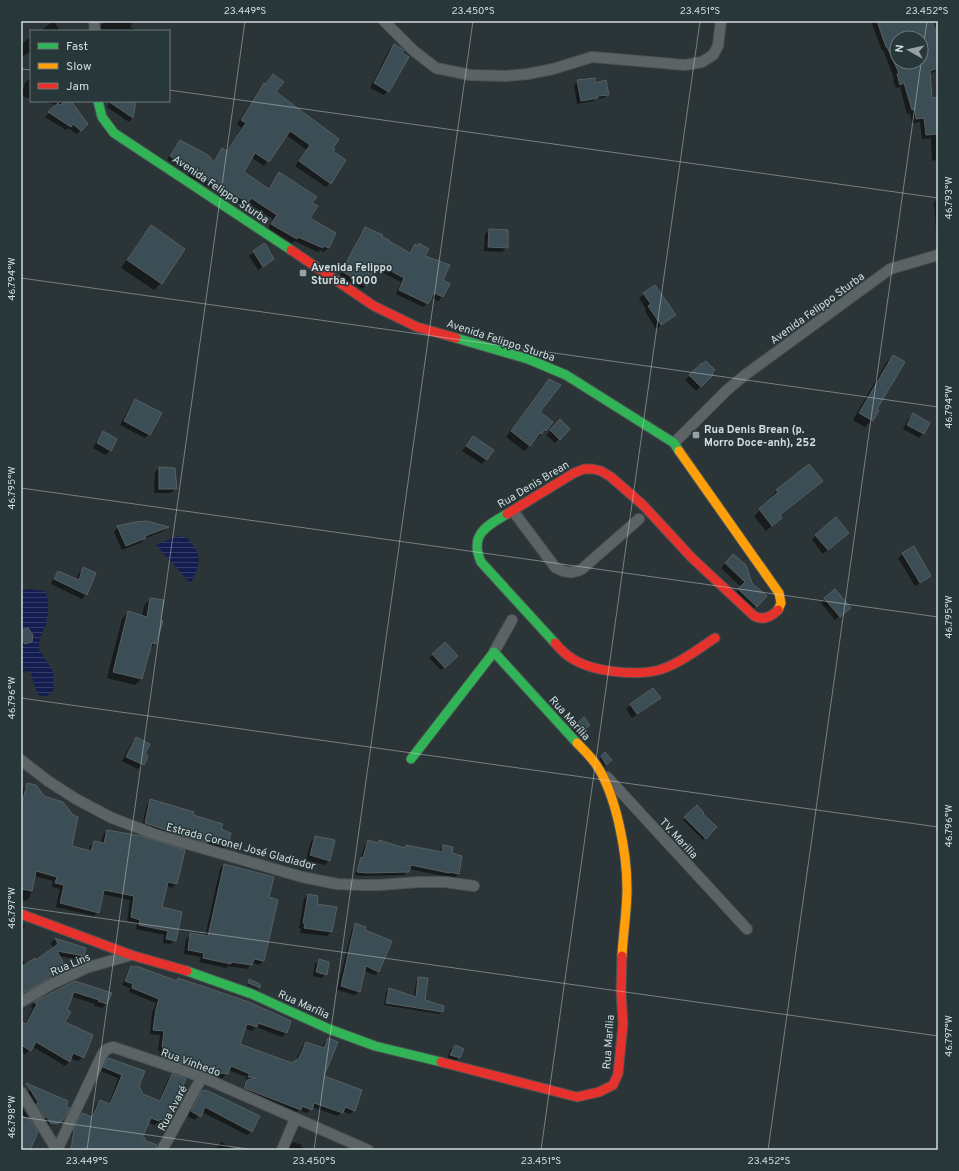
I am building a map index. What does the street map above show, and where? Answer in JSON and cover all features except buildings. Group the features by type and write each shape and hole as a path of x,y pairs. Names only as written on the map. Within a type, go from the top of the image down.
{"street":[{"path":"384,21 414,52 436,68 470,75 505,76 528,74 592,58 685,65 702,62 713,55 718,46 721,21"},
{"name":"Avenida Felippo Sturba","path":"98,102 102,117 114,133 374,306 417,327 528,359 566,375 674,443 727,390 745,375 890,269 938,255"},
{"name":"Rua Denis Brean","path":"674,443 780,593 780,606 773,614 759,619 754,616 692,558 643,505 611,477 601,471 593,469 584,469 574,472 513,511 486,526 479,536 476,546 477,555 481,562 560,648 575,660 590,667 612,671 644,672 660,670 715,638"},
{"path":"513,511 555,567 568,573 582,569 639,519"},
{"path":"411,759 494,652 512,620"},
{"name":"Rua Marília","path":"21,914 131,955 199,975 252,994 329,1029 375,1046 547,1090 577,1096 599,1092 613,1085 618,1074 623,1024 621,991 622,954 623,923 627,890 626,860 621,833 608,787 595,763 494,652"},
{"name":"Estrada Coronel José Gladiador","path":"21,760 54,785 76,799 112,818 157,835 280,870 344,884 379,885 418,882 445,882 474,886"},
{"name":"TV. Marilia","path":"595,763 747,929"},
{"name":"Rua Lins","path":"21,1002 52,984 86,968 131,955"},
{"name":"Rua Vinhedo","path":"57,1150 103,1053 107,1049 113,1048 202,1078 368,1150"},
{"name":"Rua Avaré","path":"162,1150 202,1078"},
{"path":"21,1092 57,1150"},
{"path":"282,1150 295,1119"}],"shaded area":[{"path":"177,536 187,538 198,555 199,560 197,570 191,584 156,545"},
{"path":"29,589 45,591 48,598 46,625 40,637 39,649 53,672 54,689 47,696 40,696 29,671 21,672 21,591"}],"traffic: fast":[{"path":"98,102 102,117 114,133 291,250"},
{"path":"456,338 528,359 566,375 674,443 679,451"},
{"path":"507,514 486,527 478,538 477,545 481,562 555,643"},
{"path":"411,759 494,652 577,743"},
{"path":"187,971 252,994 329,1029 375,1046 441,1062"}],"traffic: slow":[{"path":"679,451 779,593 781,603 778,610"},
{"path":"577,743 593,760 602,776 609,790 619,823 625,858 627,889 622,956"}],"traffic: jam":[{"path":"291,250 374,306 417,327 456,338"},
{"path":"507,514 574,473 584,469 601,471 611,477 643,505 692,558 754,616 767,618 778,610"},
{"path":"555,643 568,656 592,667 615,672 639,673 659,670 674,664 715,638"},
{"path":"21,914 131,955 187,971"},
{"path":"441,1062 577,1097 599,1092 613,1085 618,1074 623,1024 621,991 622,956"}],"place":[{"name":"Avenida Felippo Sturba, 1000","path":"303,273"},
{"name":"Rua Denis Brean (p. Morro Doce-anh), 252","path":"696,435"}]}
